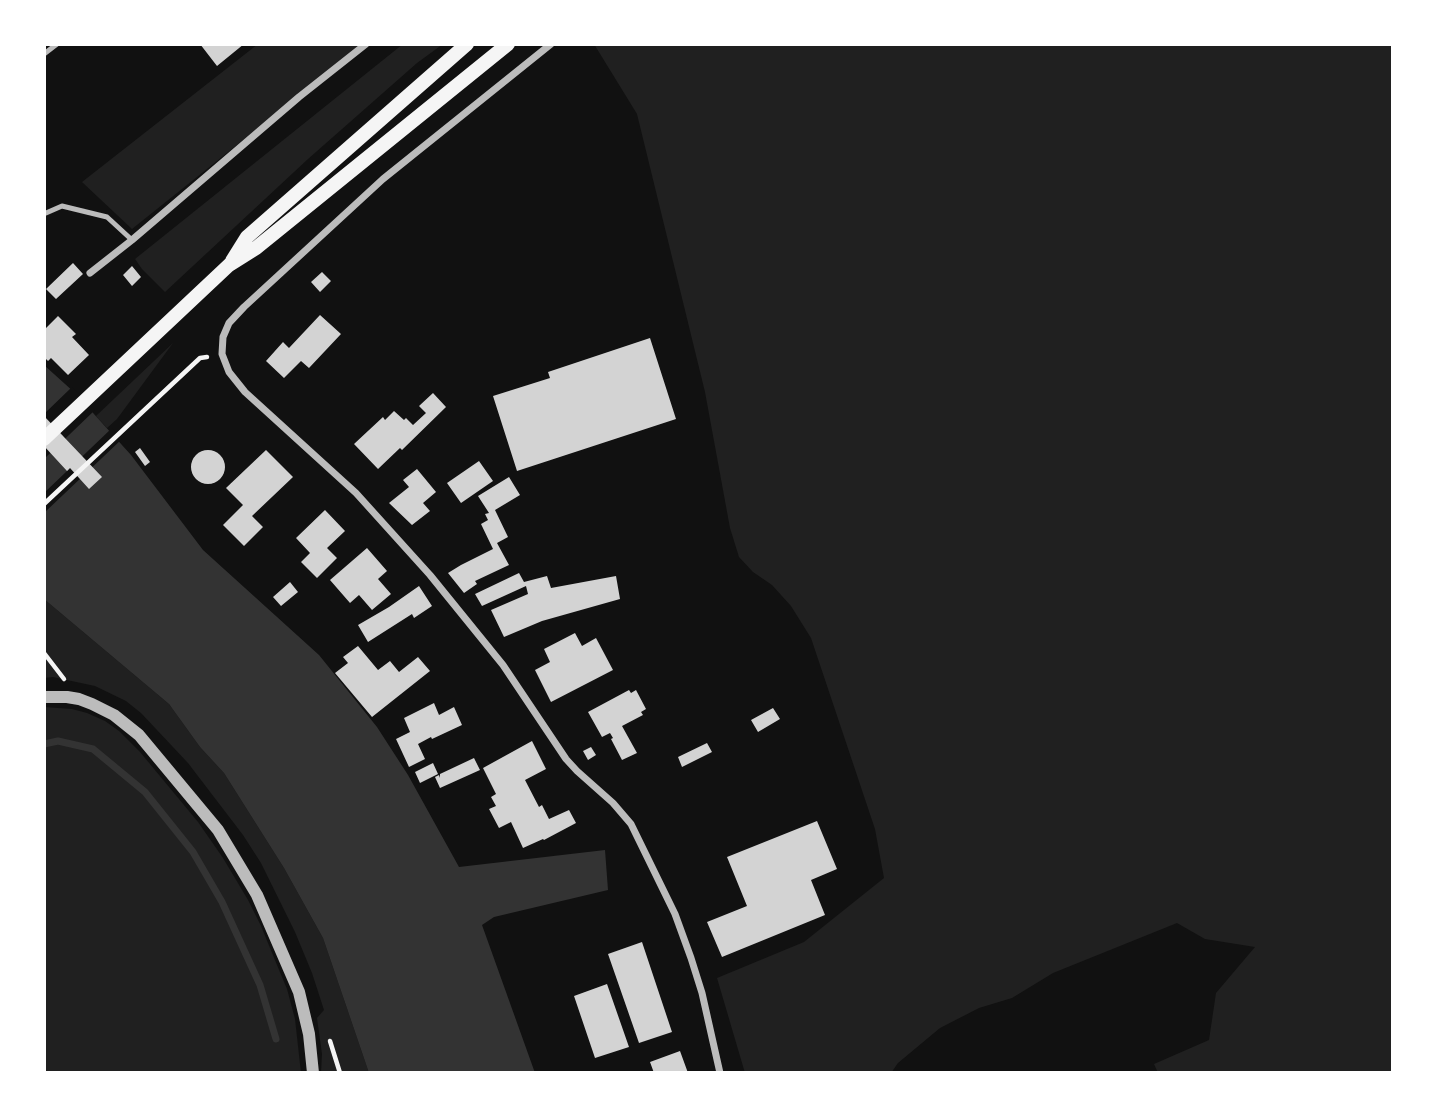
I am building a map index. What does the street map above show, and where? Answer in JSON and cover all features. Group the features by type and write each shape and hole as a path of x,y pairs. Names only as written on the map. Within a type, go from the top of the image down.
{"main road":[{"path":"229,265 247,237 467,44"},
{"path":"44,439 229,265 256,248 508,44"}],"street":[{"path":"90,273 366,44"},
{"path":"551,44 383,179 244,307 229,323 223,337 222,354 229,372 245,392 356,493 430,575 503,665 566,759 613,803 631,824 675,914 691,958 720,1073"},
{"path":"44,697 79,699 114,715 139,735 218,830 257,895 299,992 309,1034 313,1073"}],"lane":[{"path":"44,54 57,44"},
{"path":"46,214 62,206 107,216 132,240"}],"path":[{"path":"44,504 200,358 222,354"},
{"path":"44,653 66,682"},
{"path":"337,1062 340,1073"}],"shaded area":[{"path":"258,44 363,44 132,229 82,182"},
{"path":"403,44 443,44 417,63 308,159 165,292 142,269 135,259"},
{"path":"594,44 1393,44 1393,1073 1158,1073 1154,1064 1209,1040 1216,993 1255,947 1205,939 1177,923 1053,973 1012,998 979,1008 940,1028 898,1063 891,1073 745,1073 717,978 804,942 884,878 875,829 811,638 791,606 772,585 753,572 739,557 730,528 705,392 637,114"},
{"path":"173,343 117,419 107,428 96,416"},
{"path":"44,365 75,393 131,455 203,550 319,655 377,727 408,775 459,867 605,850 608,890 494,917 482,925 535,1073 369,1073 323,938 284,868 224,773 200,747 169,704 44,599"},
{"path":"44,599 169,704 200,747 224,773 284,868 323,938 369,1073 321,1073 322,1054 317,1018 324,1010 295,932 261,863 188,763 141,713 126,701 95,686 53,677 44,678"},
{"path":"44,707 87,713 119,731 198,822 248,900 287,989 295,1019 301,1073 44,1073"}],"pier":[{"path":"72,387 95,410 44,459 44,414"},
{"path":"112,428 122,439 44,513 44,493"}],"building":[{"path":"200,44 244,44 217,66"},
{"path":"73,263 83,274 56,299 46,289"},
{"path":"132,266 141,277 132,286 123,275"},
{"path":"322,272 331,281 320,292 311,282"},
{"path":"320,315 341,334 309,368 301,361 284,378 266,361 283,342 289,348"},
{"path":"58,316 76,334 72,337 89,355 68,375 51,358 48,361 44,357 44,330"},
{"path":"650,338 676,419 517,471 493,396 550,378 548,372"},
{"path":"433,393 446,407 402,450 400,448 378,469 354,444 383,417 385,420 394,411 413,425 426,413 419,406"},
{"path":"44,416 102,477 89,489 70,468 67,471 44,446"},
{"path":"140,448 150,462 145,466 135,452"},
{"path":"208,450 220,455 225,467 220,479 208,484 196,479 191,467 196,455"},
{"path":"266,450 293,477 252,516 263,527 244,546 223,525 243,505 226,488"},
{"path":"479,461 493,481 461,503 447,483"},
{"path":"417,469 436,492 423,503 430,511 412,525 389,503 409,487 403,480"},
{"path":"509,477 520,495 495,510 508,537 497,543 509,565 475,581 477,584 464,593 448,573 493,549 481,524 488,520 485,514 489,513 478,496"},
{"path":"325,510 345,531 327,548 337,558 317,578 301,562 310,553 296,538"},
{"path":"367,548 387,571 378,579 391,594 372,610 359,595 350,603 330,580"},
{"path":"519,573 524,582 547,576 551,588 616,576 620,599 542,621 504,637 491,610 528,594 526,586 482,606 475,594"},
{"path":"290,582 298,592 281,606 273,597"},
{"path":"419,586 432,606 414,618 412,614 368,642 358,625"},
{"path":"575,633 582,646 596,638 613,670 551,702 535,670 550,662 544,649"},
{"path":"358,646 378,670 390,661 399,672 418,657 430,671 372,717 335,673 348,663 343,657"},
{"path":"629,690 631,693 636,690 646,709 641,712 643,715 622,726 637,753 622,760 610,733 602,737 588,712"},
{"path":"434,703 439,715 454,707 462,725 418,744 425,759 409,767 396,739 410,732 404,718"},
{"path":"773,708 780,719 758,732 751,720"},
{"path":"532,741 546,769 525,780 539,807 542,805 549,819 569,810 576,823 523,848 511,822 499,828 489,809 496,806 491,797 496,794 483,768"},
{"path":"707,743 712,752 682,767 678,757"},
{"path":"591,747 596,755 588,760 583,751"},
{"path":"474,758 480,770 440,788 435,777 439,775 440,778 440,774"},
{"path":"433,763 438,774 420,783 415,772"},
{"path":"817,821 837,869 811,880 825,915 722,957 707,922 747,906 727,857"},
{"path":"642,942 672,1032 639,1043 608,954"},
{"path":"607,984 629,1047 595,1058 574,996"},
{"path":"680,1051 688,1073 654,1073 650,1062"}],"waterway":[{"path":"44,744 58,741 93,749 145,792 193,852 222,902 260,985 276,1039"}]}
